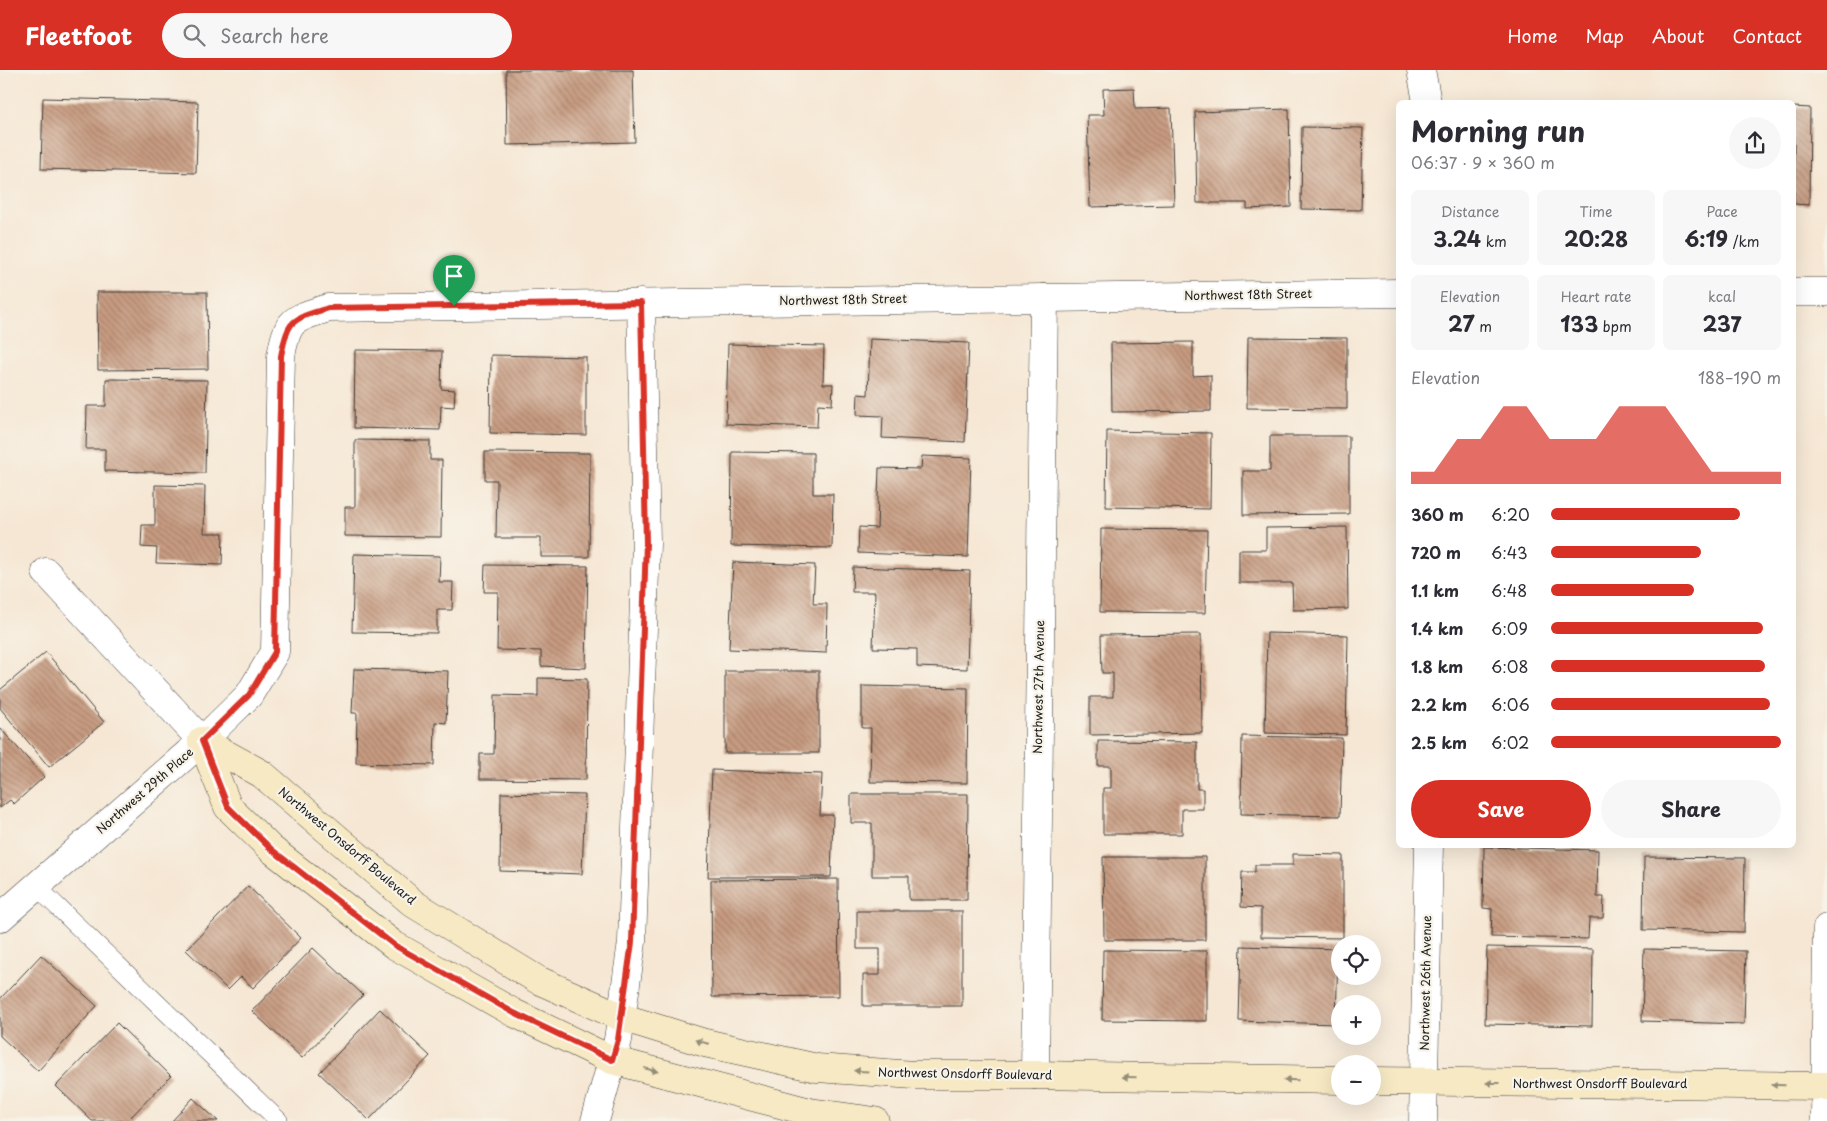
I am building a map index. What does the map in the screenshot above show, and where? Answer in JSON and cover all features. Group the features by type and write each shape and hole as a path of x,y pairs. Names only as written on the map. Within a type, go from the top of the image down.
{"street":[{"path":"1421,70 1427,100"},
{"path":"1796,292 1827,292"},
{"name":"Northwest 18th Street","path":"292,324 304,316 328,308 1396,293"},
{"name":"Northwest 27th Avenue","path":"1035,1075 1044,298"},
{"path":"594,1121 618,1040 632,942 646,543 641,303"},
{"name":"Northwest 29th Place","path":"0,918 202,741 249,695 275,652 281,356 286,335 292,324"},
{"name":"Northwest Onsdorff Boulevard","path":"46,572 202,741 262,774 414,904 538,980 621,1017 705,1043 816,1068 914,1075 1331,1080"},
{"name":"Northwest Onsdorff Boulevard","path":"202,741 228,807 271,849 394,945 514,1013 612,1060 810,1112 875,1121"},
{"name":"Northwest 26th Avenue","path":"1423,1121 1429,848"},
{"path":"1824,1121 1827,928"},
{"name":"Northwest Onsdorff Boulevard","path":"1381,1081 1826,1086"}],"lane":[{"path":"36,886 279,1121"}],"building":[{"path":"506,70 633,70 635,142 507,145"},
{"path":"1134,88 1135,109 1171,108 1174,205 1090,207 1087,115 1104,115 1103,89"},
{"path":"43,98 198,102 196,173 41,169"},
{"path":"1796,107 1810,108 1809,205 1796,204"},
{"path":"1289,109 1291,207 1247,209 1247,203 1197,203 1195,112"},
{"path":"1302,127 1363,128 1361,210 1301,209"},
{"path":"97,292 207,292 208,369 98,370"},
{"path":"1248,337 1347,338 1347,409 1247,408"},
{"path":"870,339 969,343 965,442 882,438 883,416 857,415 858,394 868,395"},
{"path":"1193,342 1193,376 1211,375 1211,411 1112,412 1111,343"},
{"path":"728,344 824,346 823,384 833,384 832,405 818,404 817,427 726,424"},
{"path":"355,350 442,351 441,389 455,390 454,407 441,406 440,430 354,428"},
{"path":"491,355 586,357 586,435 490,433"},
{"path":"106,379 207,380 205,473 105,471 105,449 86,449 87,406 106,406"},
{"path":"1107,431 1211,433 1210,509 1106,507"},
{"path":"1270,436 1349,436 1349,514 1243,515 1243,471 1270,471"},
{"path":"355,440 430,441 430,460 442,460 441,537 345,536 345,507 355,507"},
{"path":"485,452 590,453 589,557 541,557 541,538 496,538 497,480 485,480"},
{"path":"732,452 813,453 813,494 833,494 832,548 731,546"},
{"path":"922,456 971,458 968,557 858,553 859,527 877,528 879,468 921,469"},
{"path":"155,485 205,486 204,533 223,533 222,565 156,563 157,548 141,547 142,525 155,525"},
{"path":"1347,527 1348,609 1293,610 1292,583 1239,583 1239,550 1266,550 1266,528"},
{"path":"1101,529 1207,530 1205,613 1100,612"},
{"path":"354,554 440,556 439,582 453,582 452,610 437,610 437,633 352,632"},
{"path":"733,562 815,565 813,604 827,604 826,653 729,649"},
{"path":"485,565 588,566 586,668 541,666 541,651 497,650 498,592 484,592"},
{"path":"853,567 970,571 967,669 917,667 917,649 873,648 875,592 852,592"},
{"path":"1267,633 1348,635 1346,735 1265,733"},
{"path":"1201,634 1202,733 1090,735 1090,697 1113,697 1113,673 1102,673 1101,635"},
{"path":"46,652 104,722 49,767 0,708 0,690"},
{"path":"354,669 448,671 446,723 435,722 434,765 356,763 357,713 352,713"},
{"path":"725,671 819,671 819,753 725,753"},
{"path":"538,678 587,679 586,780 480,779 480,754 494,754 495,695 538,696"},
{"path":"862,686 968,688 967,783 870,782 871,728 862,728"},
{"path":"0,728 44,777 14,804 10,800 0,808"},
{"path":"1242,736 1342,738 1340,816 1241,814"},
{"path":"1098,741 1197,742 1197,789 1203,789 1203,809 1182,809 1182,834 1103,834 1103,788 1111,788 1111,766 1098,766"},
{"path":"712,770 822,774 820,815 833,815 831,877 708,877"},
{"path":"501,793 585,795 582,874 500,871"},
{"path":"851,794 968,794 967,900 909,900 909,876 872,876 872,823 851,823"},
{"path":"1484,848 1598,850 1597,897 1604,897 1603,918 1589,918 1588,939 1491,937 1492,909 1483,908"},
{"path":"1293,854 1343,855 1343,935 1331,935 1331,938 1261,937 1261,908 1241,907 1242,872 1255,872 1255,865 1293,865"},
{"path":"1103,857 1205,857 1205,940 1104,940"},
{"path":"1644,857 1745,858 1744,932 1643,930"},
{"path":"838,879 839,996 712,997 711,880"},
{"path":"248,886 301,938 253,988 241,977 228,990 186,950"},
{"path":"857,911 962,911 962,1006 863,1006 863,975 880,975 880,949 857,949"},
{"path":"1241,946 1331,949 1331,985 1337,985 1337,995 1331,995 1331,1024 1239,1021"},
{"path":"1487,947 1593,949 1592,1026 1485,1024"},
{"path":"313,948 363,995 302,1058 252,1011"},
{"path":"1644,949 1746,951 1744,1024 1642,1021"},
{"path":"1103,950 1207,951 1207,1021 1102,1020"},
{"path":"41,955 97,1006 38,1071 0,1036 0,999"},
{"path":"380,1009 430,1056 369,1120 319,1073"},
{"path":"117,1023 171,1076 127,1121 92,1121 56,1086"},
{"path":"193,1098 218,1121 172,1121"}],"route":[{"path":"641,303 646,543 632,942 618,1040 612,1060 514,1013 394,945 271,849 228,807 202,741 249,695 275,652 281,356 286,335 292,324 304,316 328,308 454,306 641,303"}]}
